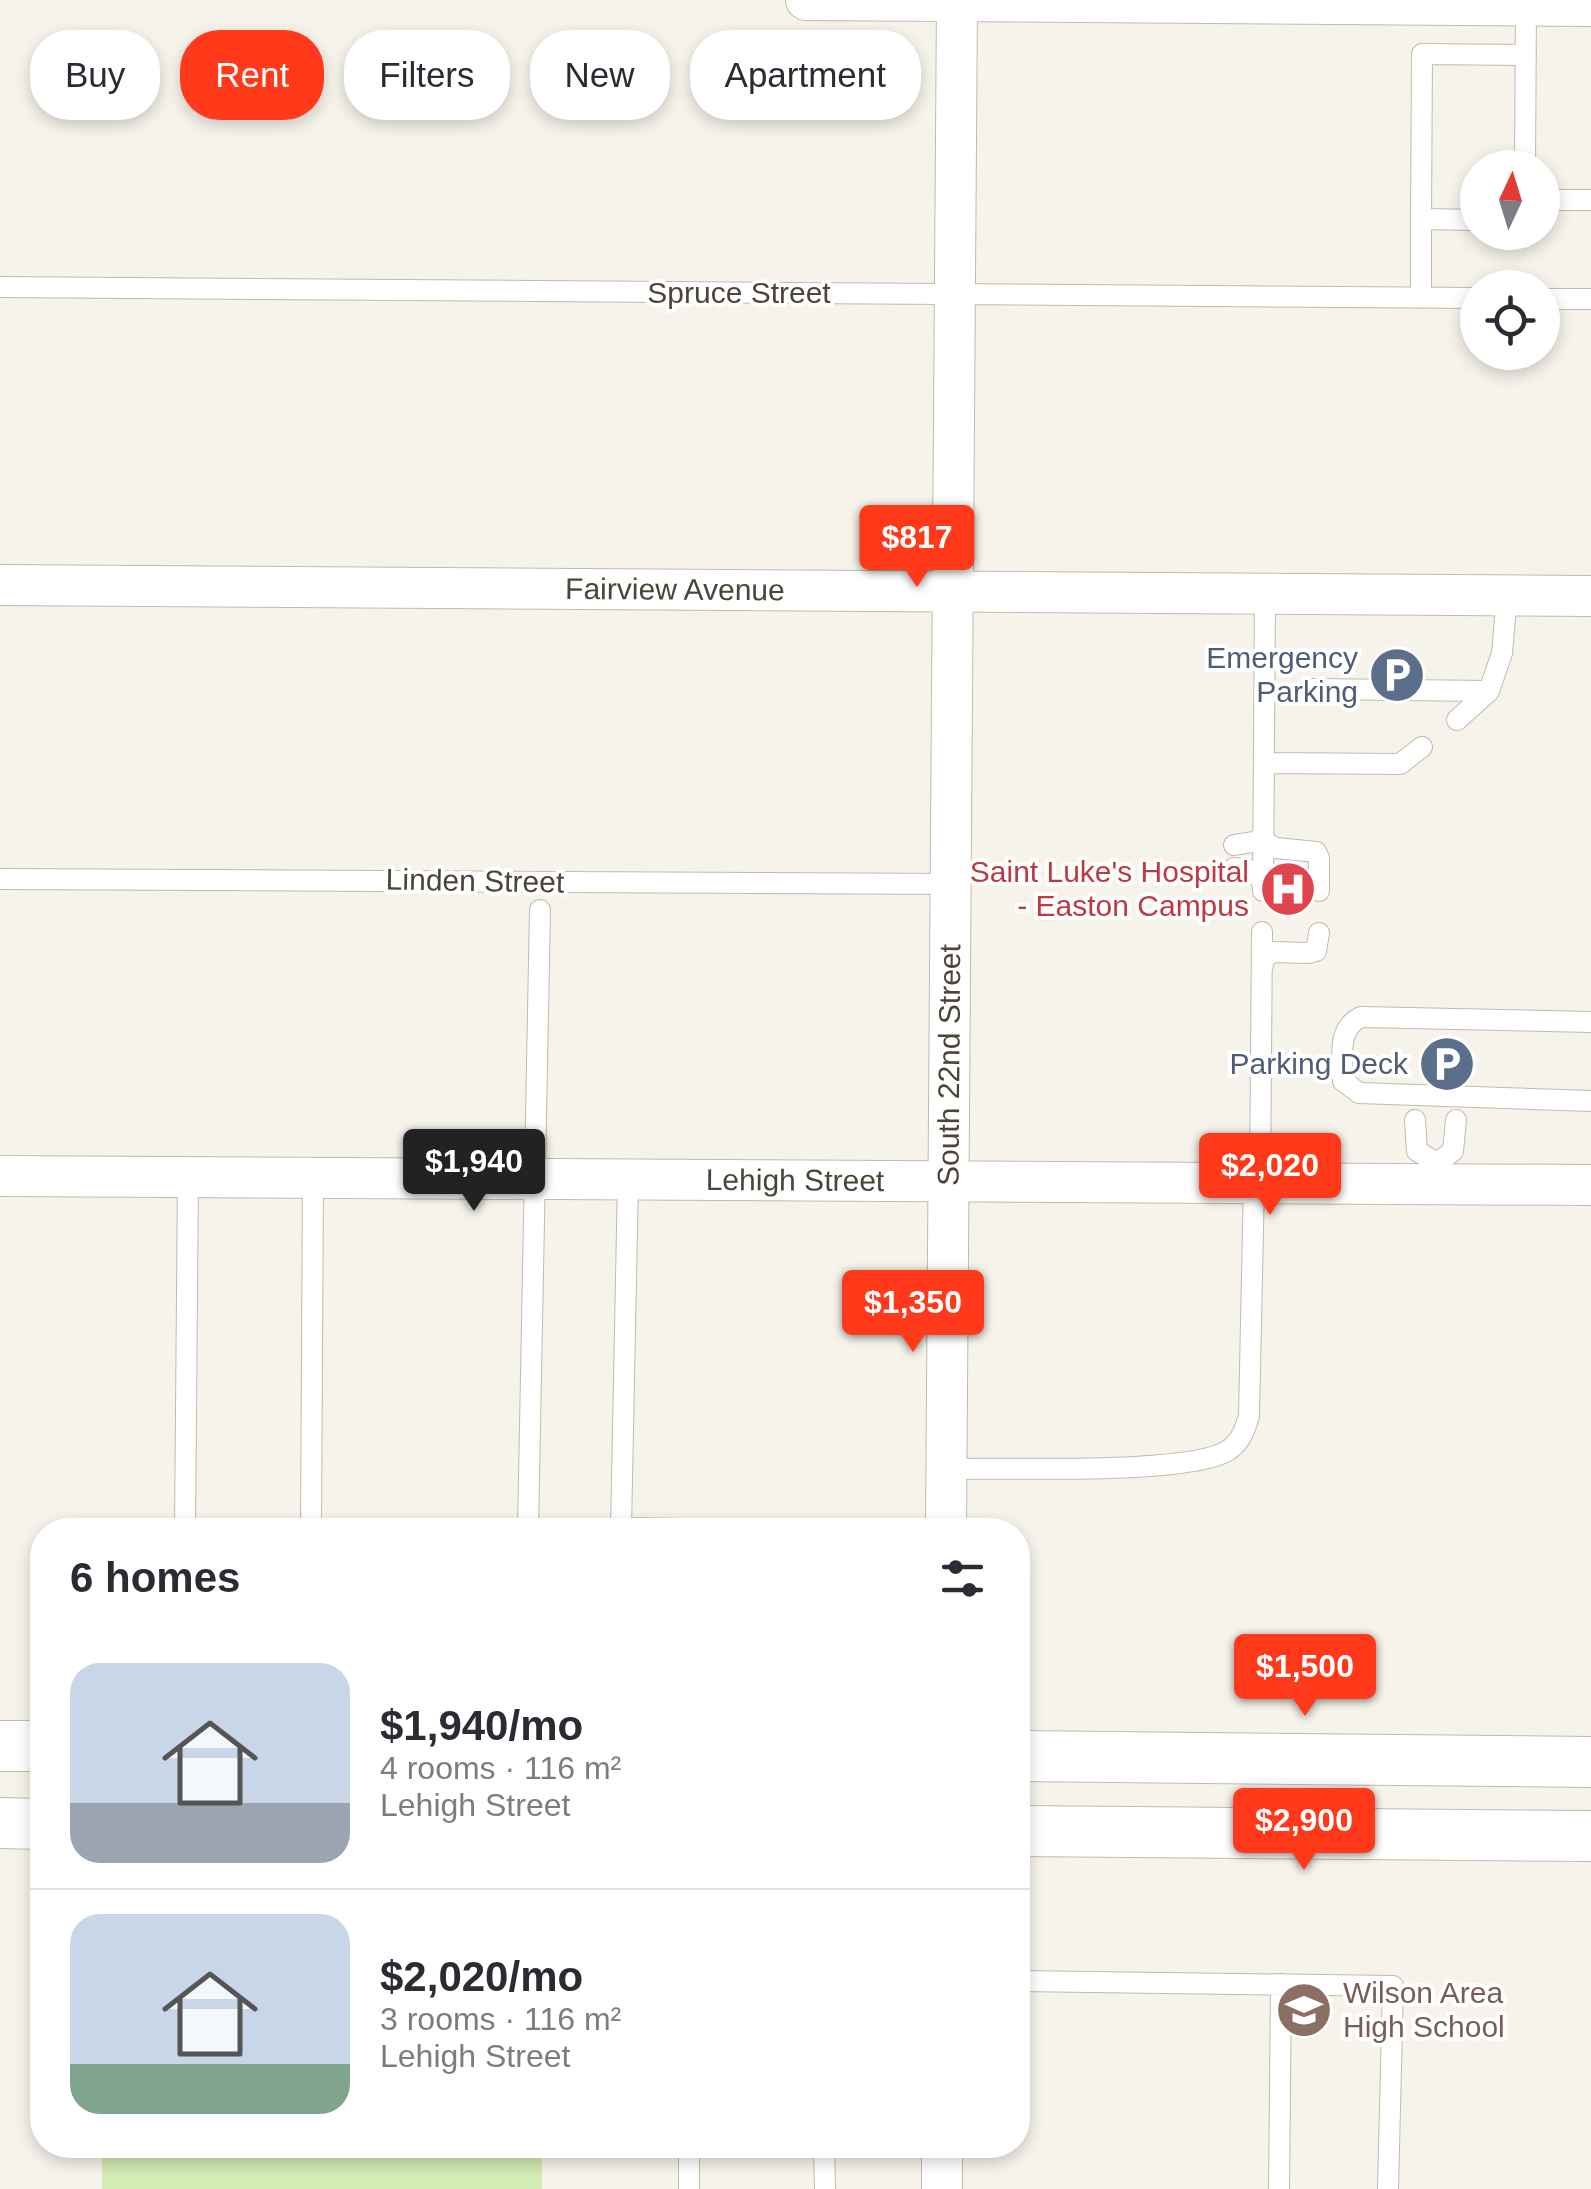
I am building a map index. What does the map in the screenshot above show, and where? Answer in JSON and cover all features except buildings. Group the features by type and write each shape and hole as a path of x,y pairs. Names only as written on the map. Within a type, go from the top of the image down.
{"street":[{"path":"806,0 1591,6"},
{"name":"South 22nd Street","path":"946,1518 956,0"},
{"name":"Fairview Avenue","path":"0,585 1591,596"},
{"name":"Lehigh Street","path":"0,1176 1257,1183 1436,1173 1591,1185"},
{"path":"0,1746 30,1746"},
{"path":"1030,1756 1591,1762"},
{"path":"0,1823 30,1824"},
{"path":"1030,1831 1591,1836"},
{"path":"942,2158 942,2189"}],"lane":[{"path":"1525,150 1526,5"},
{"path":"1421,298 1422,54 1526,55"},
{"path":"1560,200 1591,200"},
{"path":"1421,220 1460,220"},
{"name":"Spruce Street","path":"0,287 1460,298"},
{"path":"1560,298 1591,299"},
{"path":"1234,868 1256,871 1263,888 1265,594"},
{"path":"1457,720 1489,691 1502,654 1508,595"},
{"path":"1313,689 1489,691"},
{"path":"1264,762 1400,764 1422,747"},
{"path":"1234,844 1259,841 1263,832"},
{"path":"1263,832 1266,843 1276,848 1316,852 1320,858 1319,891"},
{"name":"Linden Street","path":"0,880 950,884"},
{"path":"528,1518 540,910"},
{"path":"947,1468 1178,1466 1229,1450 1244,1434 1248,1416 1257,1183 1262,932"},
{"path":"1262,970 1264,959 1272,952 1316,950 1318,933"},
{"path":"1591,1022 1360,1017 1347,1028 1343,1039 1343,1081 1359,1094 1591,1100"},
{"path":"1416,1120 1417,1152 1436,1173 1454,1151 1456,1120"},
{"path":"185,1518 188,1177"},
{"path":"311,1518 313,1178"},
{"path":"622,1518 628,1179"},
{"path":"1030,1981 1393,1986 1388,2189"},
{"path":"1280,2189 1281,1984"},
{"path":"689,2189 690,2158"},
{"path":"824,2158 825,2189"}],"green space":[{"path":"102,2158 542,2158 542,2189 102,2189"}],"place":[{"name":"Emergency Parking","path":"1397,675"},
{"name":"Saint Luke's Hospital - Easton Campus","path":"1288,889"},
{"name":"Parking Deck","path":"1447,1064"},
{"name":"Wilson Area High School","path":"1304,2010"}]}
